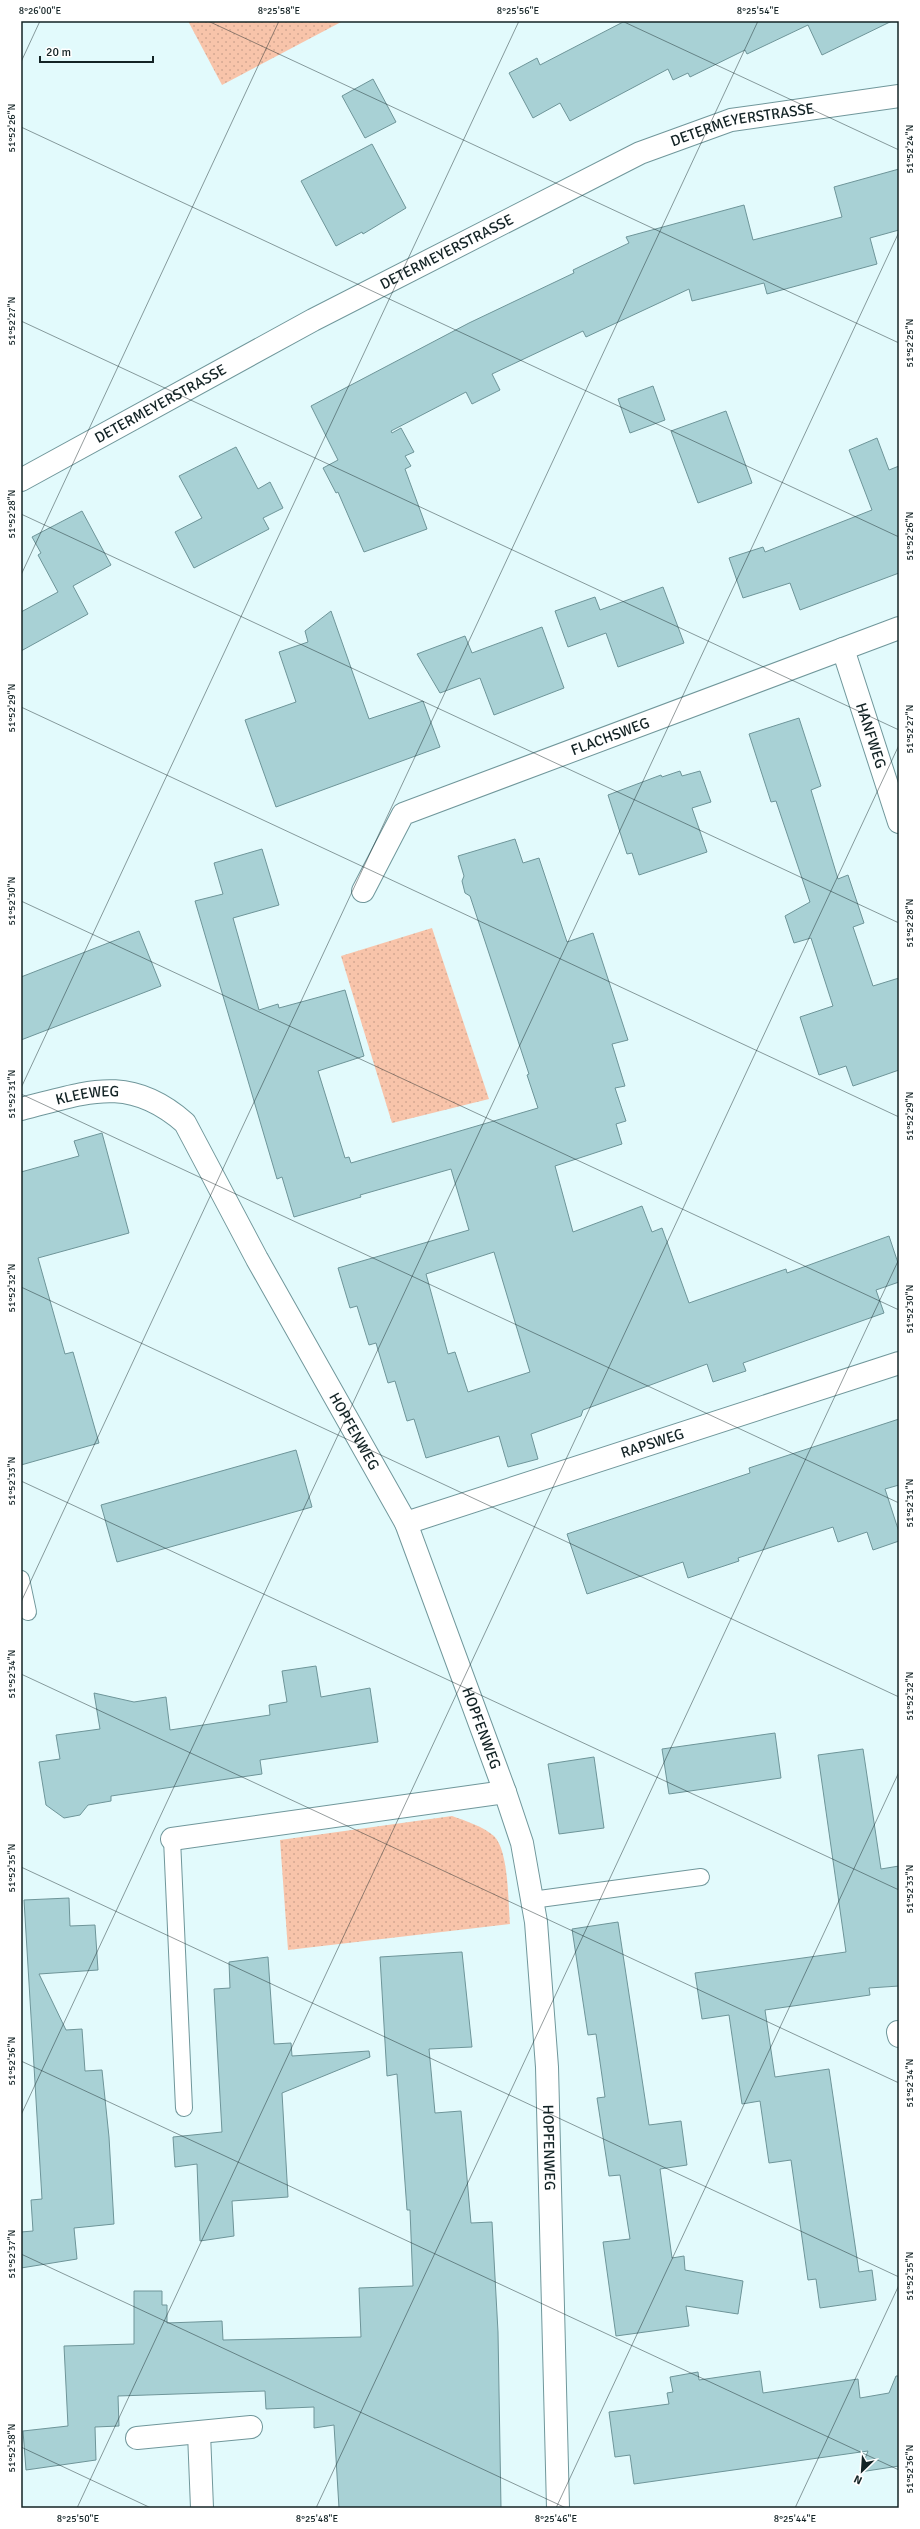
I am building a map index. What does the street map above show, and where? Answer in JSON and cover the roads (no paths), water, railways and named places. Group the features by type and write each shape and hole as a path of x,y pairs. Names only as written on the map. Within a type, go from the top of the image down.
{"street":[{"name":"DETERMEYERSTRASSE","path":"21,480 312,320 640,153 731,120 899,96"},
{"name":"FLACHSWEG","path":"363,892 403,814 899,628"},
{"name":"HANFWEG","path":"843,649 899,822"},
{"name":"KLEEWEG","path":"21,1110 94,1091 122,1090 153,1100"},
{"name":"HOPFENWEG","path":"153,1100 168,1108 185,1123 256,1259 406,1523 505,1792 522,1843 536,1922 548,2067 558,2508"},
{"name":"RAPSWEG","path":"406,1523 899,1364"},
{"name":"HOPFENWEG","path":"172,1840 505,1792"},
{"path":"137,2438 251,2427"},
{"path":"199,2433 202,2508"}],"lane":[{"path":"21,1580 28,1612"},
{"path":"172,1840 184,2108"},
{"path":"532,1900 700,1877"}]}
